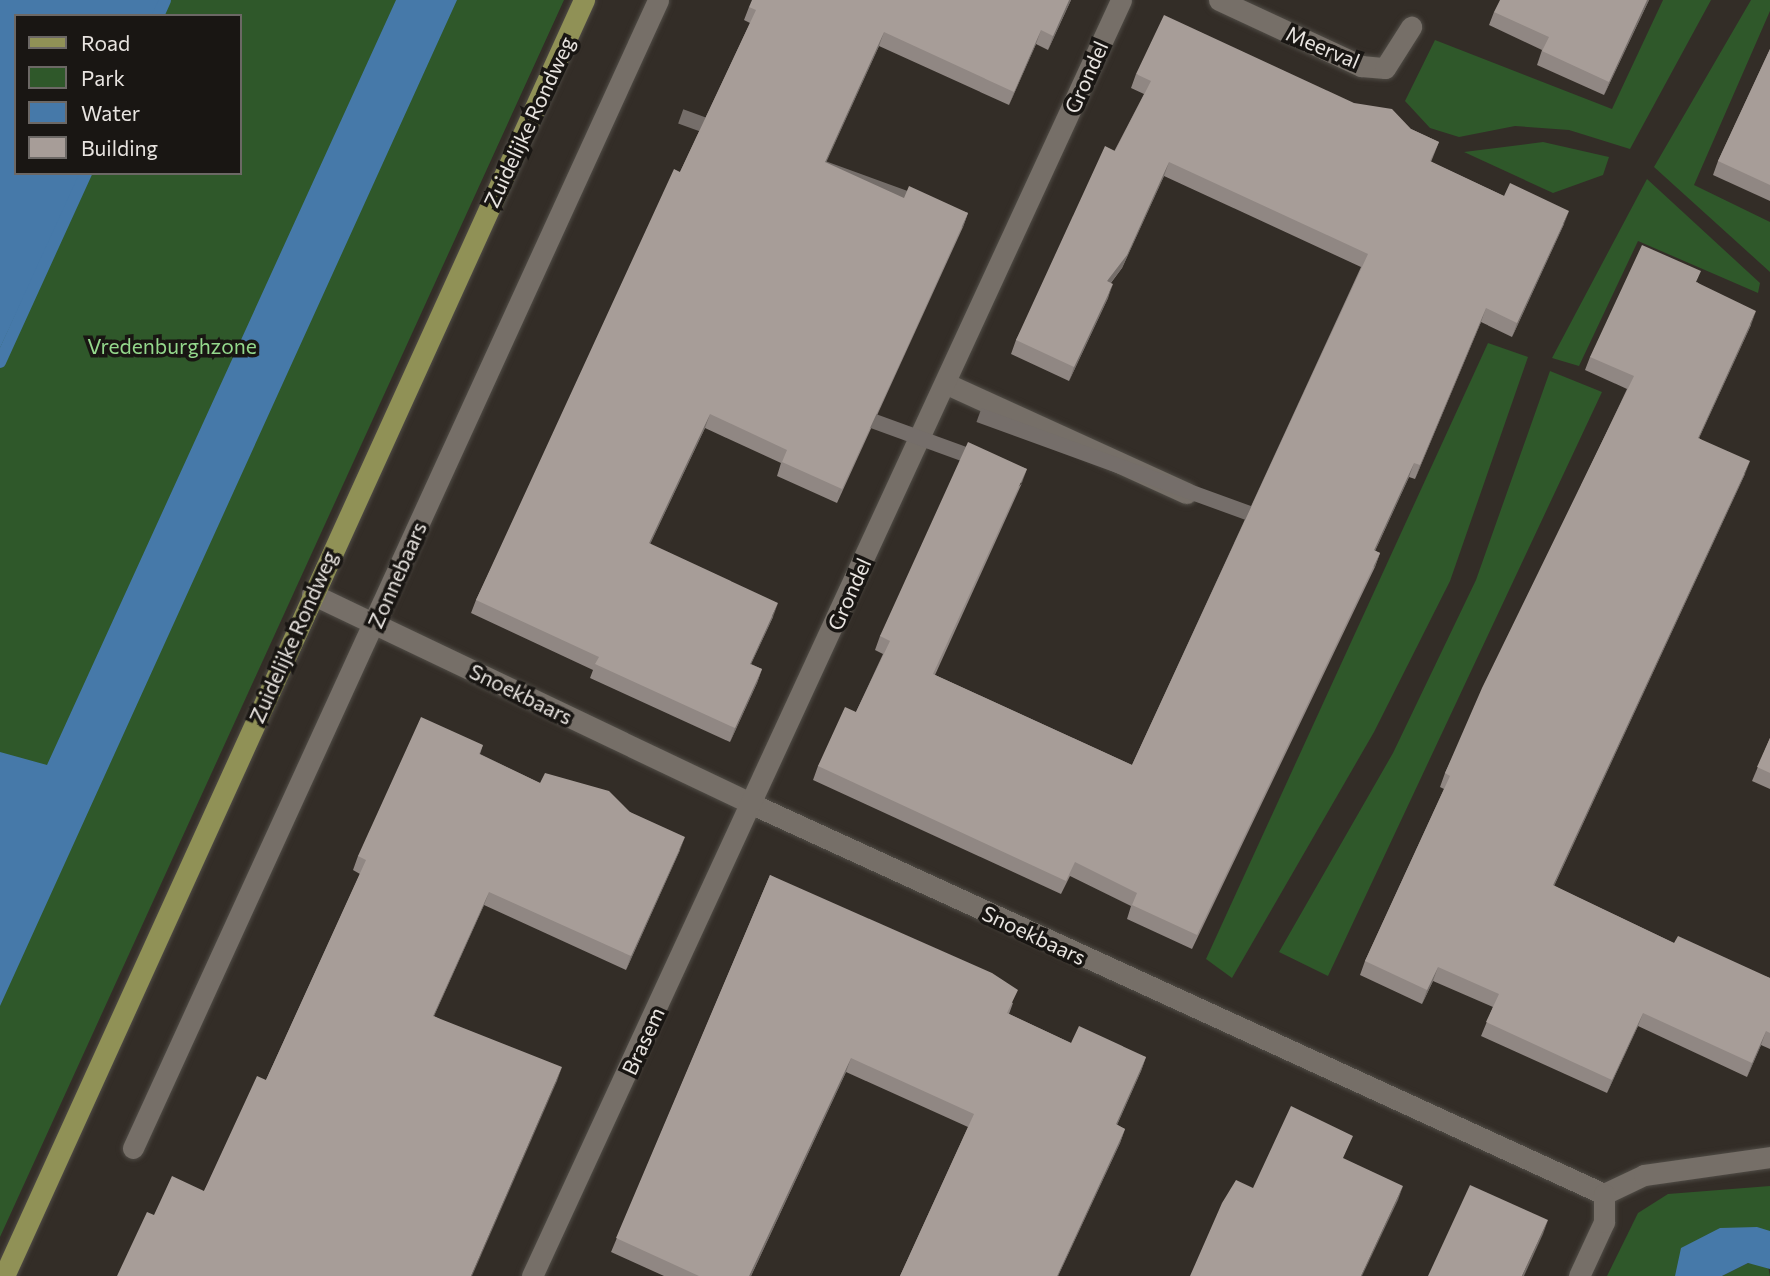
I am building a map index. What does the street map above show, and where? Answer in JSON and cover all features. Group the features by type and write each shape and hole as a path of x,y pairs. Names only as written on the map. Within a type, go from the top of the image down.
{"main road":[{"name":"Zuidelijke Rondweg","path":"4,1276 584,0"}],"street":[{"name":"Zonnebaars","path":"133,1148 658,0"},
{"name":"Grondel","path":"752,804 1121,0"},
{"name":"Meerval","path":"1219,0 1361,66 1385,68 1411,27"},
{"path":"947,384 1186,493"},
{"name":"Snoekbaars","path":"312,594 752,804 1604,1194"},
{"name":"Brasem","path":"532,1276 752,804"},
{"path":"1579,1276 1604,1222 1604,1194 1644,1175 1770,1157"}],"green space":[{"name":"Vredenburghzone","path":"0,0 564,0 0,1237"},
{"path":"1663,0 1711,0 1630,149 1569,130 1515,126 1459,137 1430,128 1405,101 1435,40 1612,109"},
{"path":"1751,0 1770,0 1770,11 1694,185 1770,222 1770,272 1654,167"},
{"path":"1543,142 1609,157 1603,175 1553,193 1464,152"},
{"path":"1647,179 1760,283 1758,293 1638,241 1579,366 1552,358"},
{"path":"1488,343 1528,357 1450,581 1374,732 1232,978 1206,959"},
{"path":"1550,371 1602,392 1328,976 1279,952 1393,753 1476,580"},
{"path":"1770,1186 1770,1231 1675,1276 1607,1276 1638,1213 1668,1194"},
{"path":"1748,1263 1768,1266 1770,1276 1722,1276"}],"water":[{"path":"0,0 164,0 158,14 14,14 14,175 81,175 0,348"},
{"path":"396,0 457,0 0,1006 0,752 47,765"},
{"path":"1757,1227 1770,1231 1770,1269 1748,1263 1722,1276 1675,1276 1681,1248 1720,1228"}],"building":[{"path":"752,0 1069,0 1053,36 1041,30 1014,92 884,32 825,162 904,198 909,186 968,213 842,489 782,462 787,450 710,414 649,543 778,603 750,664 762,669 735,728 595,664 599,657 476,600 674,169 680,172 756,10 749,7"},
{"path":"1500,0 1647,0 1609,82 1542,51 1549,37 1494,12"},
{"path":"1164,15 1354,103 1392,109 1411,129 1439,142 1430,161 1504,196 1510,183 1569,211 1517,323 1486,308 1420,465 1414,463 1374,550 1380,553 1197,935 1132,905 1137,893 1075,862 1066,881 818,766 845,707 856,712 890,641 880,636 968,442 1027,469 933,674 1132,765 1368,254 1169,162 1127,255 1107,281 1113,284 1074,367 1016,340 1105,146 1115,151 1151,81 1136,74"},
{"path":"1770,49 1770,185 1718,161"},
{"path":"1642,245 1701,271 1696,282 1756,311 1698,438 1750,461 1553,885 1674,943 1678,936 1770,978 1770,1033 1766,1031 1752,1063 1643,1013 1612,1080 1486,1022 1499,994 1438,967 1427,990 1365,961 1450,776 1445,773 1482,688 1634,376 1590,357"},
{"path":"421,717 483,745 479,754 540,783 545,773 609,791 630,812 685,837 631,956 489,892 433,1016 562,1067 471,1276 117,1276 147,1212 154,1215 172,1176 204,1191 257,1076 266,1080 366,860 358,856"},
{"path":"1770,738 1770,773 1757,767"},
{"path":"770,875 992,973 1018,990 1007,1013 1071,1043 1079,1026 1146,1057 1116,1124 1125,1129 1057,1276 900,1276 974,1114 851,1058 749,1276 699,1276 616,1238"},
{"path":"1291,1106 1353,1136 1343,1158 1403,1186 1361,1276 1190,1276 1222,1203 1236,1180 1253,1188"},
{"path":"1470,1185 1548,1220 1522,1276 1428,1276"}],"waterway":[{"path":"159,14 165,0"},
{"path":"0,362 85,175"}]}
